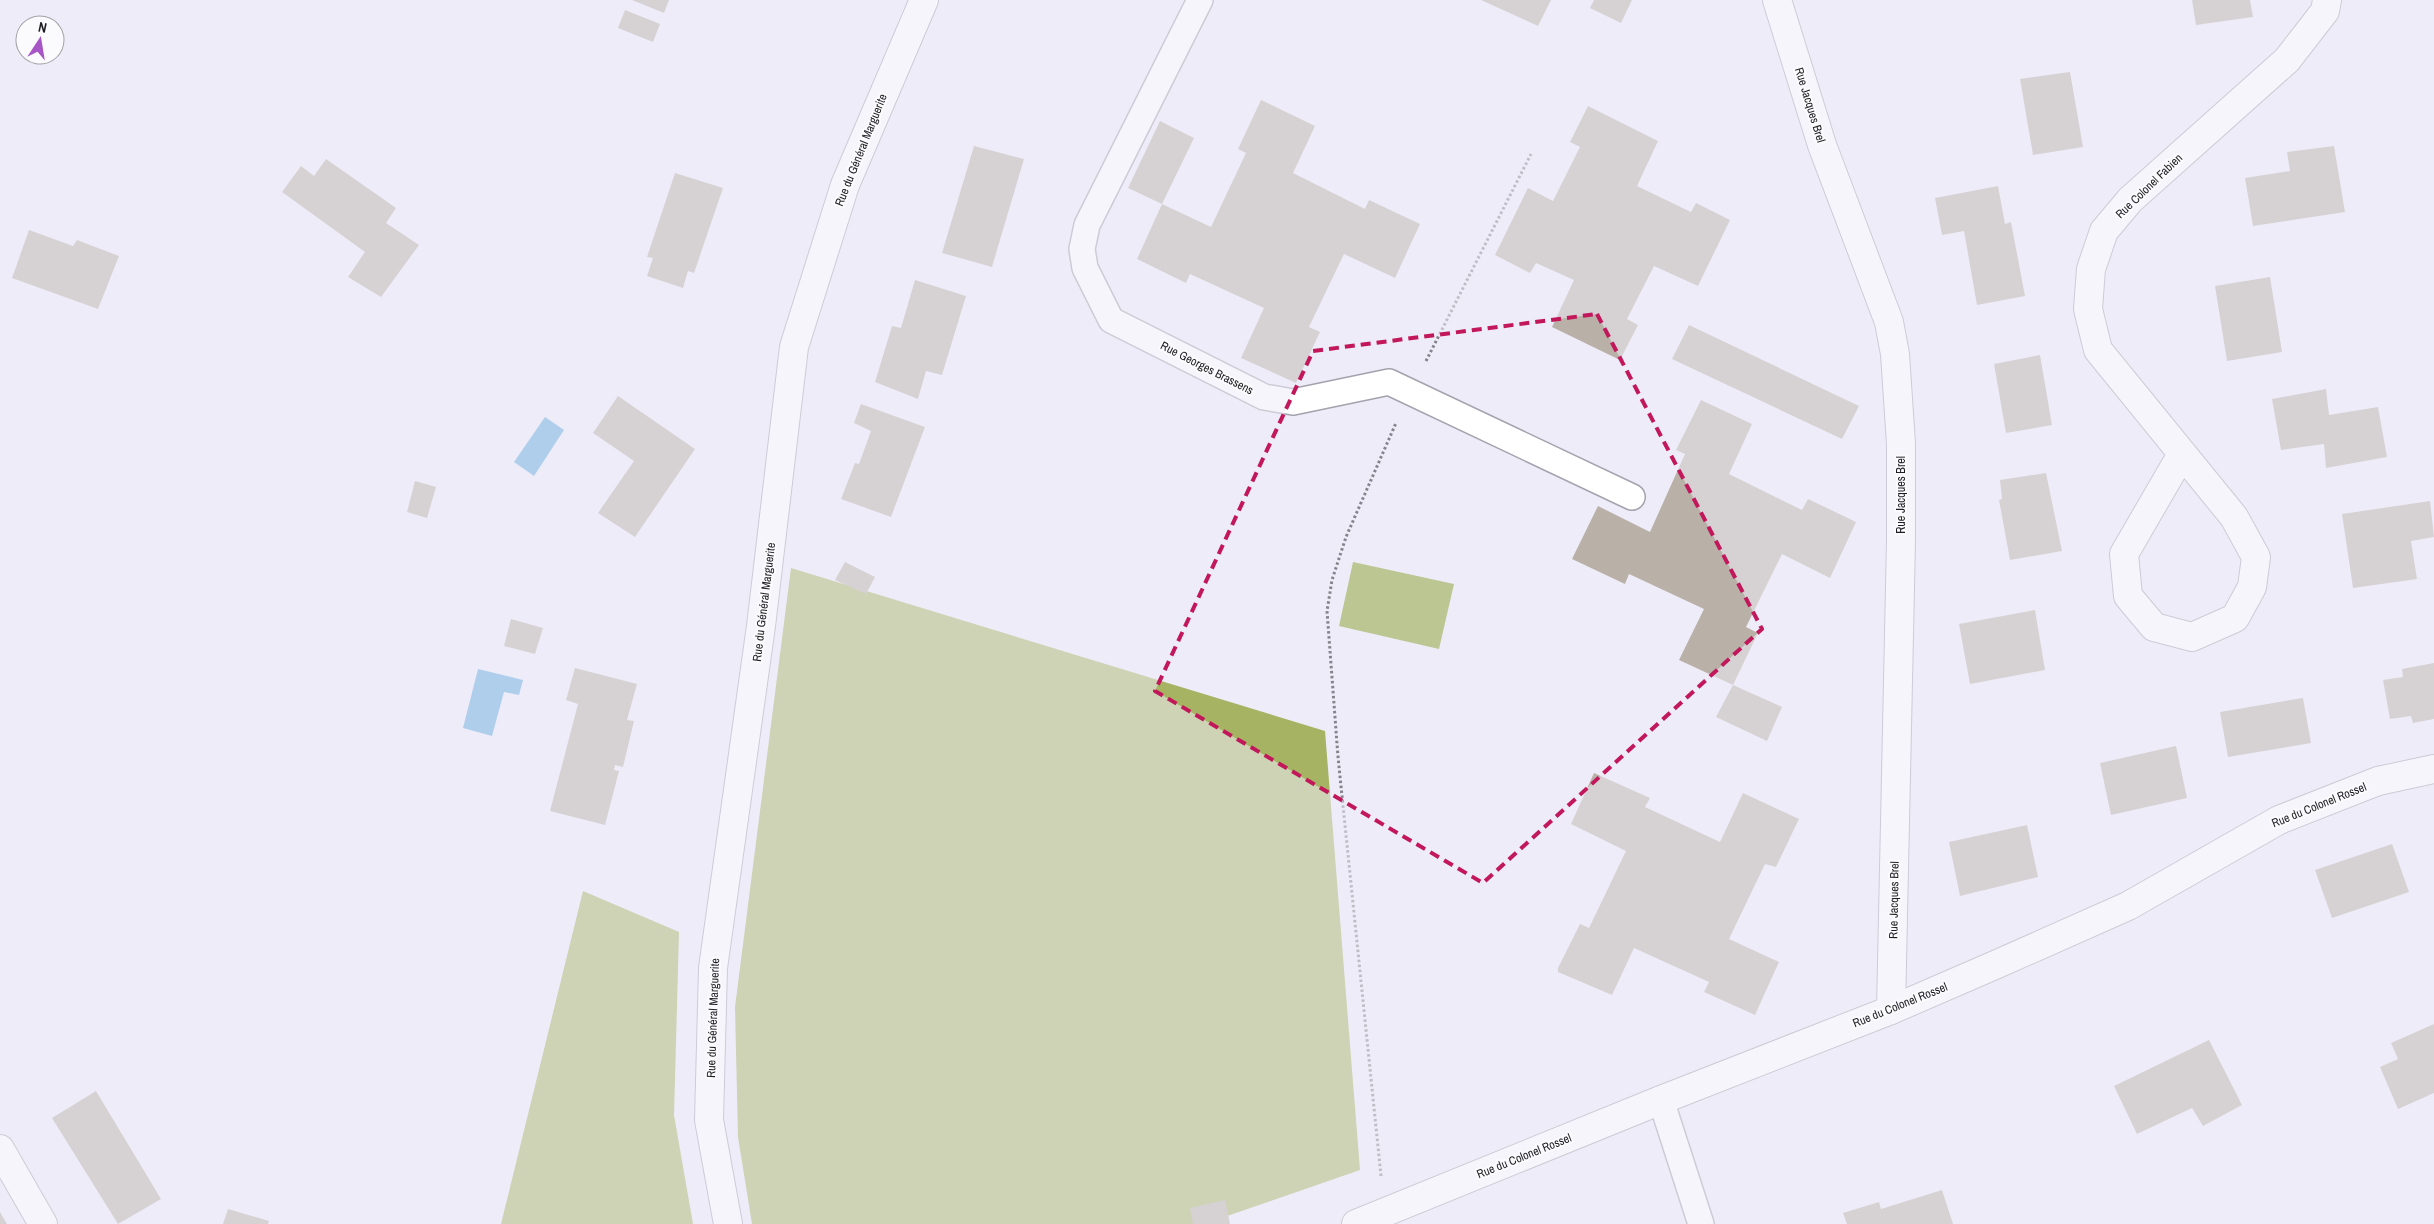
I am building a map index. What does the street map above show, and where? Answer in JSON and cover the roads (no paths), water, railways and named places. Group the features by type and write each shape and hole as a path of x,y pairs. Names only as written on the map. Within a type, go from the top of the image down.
{"street":[{"name":"Rue du Général Marguerite","path":"728,1224 709,1120 713,968 761,626 794,347 845,185 924,0"},
{"name":"Rue Jacques Brel","path":"1777,0 1822,145 1889,322 1896,354 1901,444 1902,540 1892,1010"},
{"name":"Rue Colonel Fabien","path":"2182,454 2124,554 2128,596 2154,626 2192,637 2235,618 2252,587 2256,557 2234,517 2098,350 2088,309 2091,269 2104,231 2130,200 2288,60 2325,11 2327,0"},
{"name":"Rue du Colonel Rossel","path":"1356,1224 1661,1100 1892,1010 2128,906 2279,820 2378,781 2434,769"},
{"path":"0,1148 42,1224"}],"lane":[{"name":"Rue Georges Brassens","path":"1200,0 1087,225 1082,249 1084,268 1111,320 1264,396 1293,402 1389,382 1632,497"},
{"path":"1661,1100 1701,1224"}],"water":[{"path":"545,417 564,430 534,476 514,462"},
{"path":"478,669 523,680 519,695 504,692 492,736 463,728"}]}
